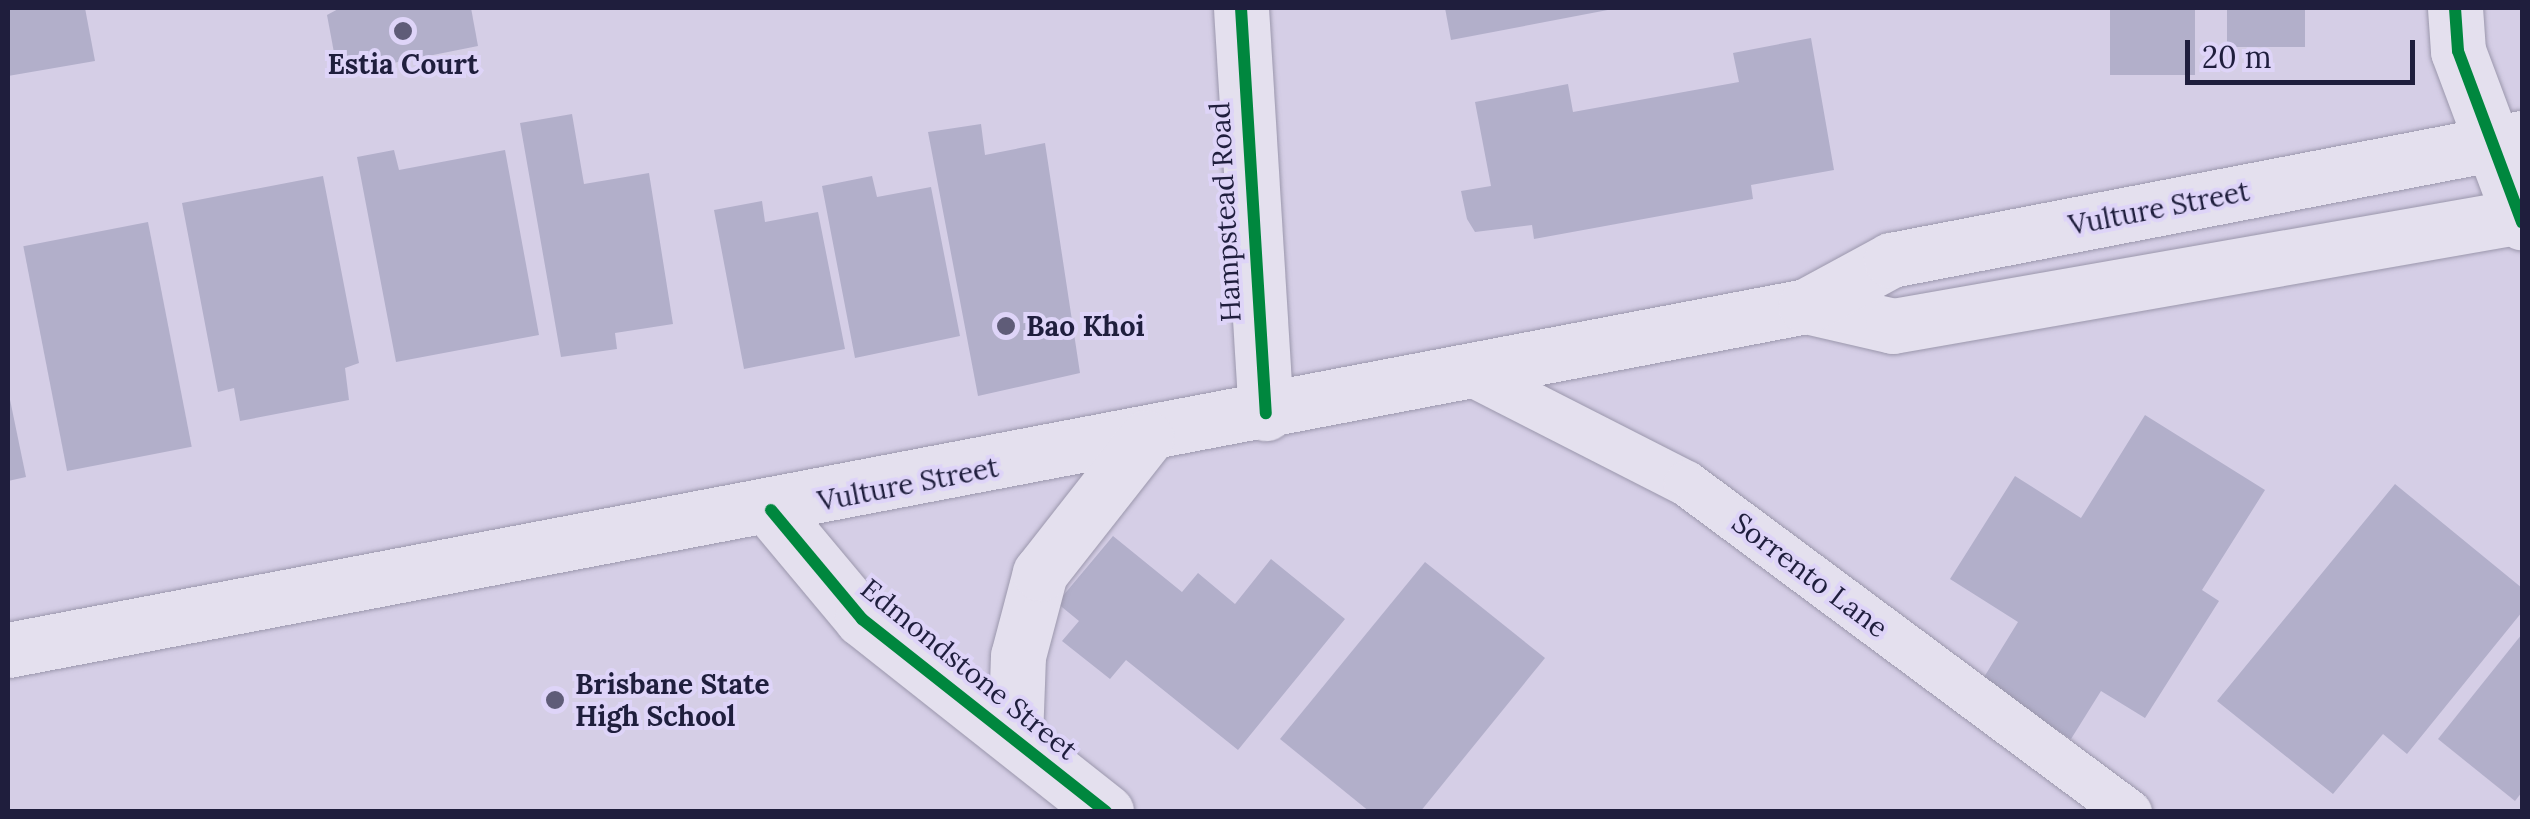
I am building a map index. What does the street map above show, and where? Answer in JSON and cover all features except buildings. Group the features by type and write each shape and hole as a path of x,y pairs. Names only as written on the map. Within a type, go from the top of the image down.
{"main road":[{"name":"Hampstead Road","path":"1241,8 1266,413"},
{"path":"2454,8 2458,52 2506,141 2521,218"},
{"name":"Vulture Street","path":"8,650 771,510 1806,306 1891,260 2506,141"},
{"name":"Vulture Street","path":"1806,306 1894,326 2521,218"},
{"path":"1015,738 1018,656 1040,573 1146,438"},
{"name":"Edmondstone Street","path":"771,510 862,619 1106,812"}],"lane":[{"name":"Sorrento Lane","path":"1470,373 1686,483 2129,812"}],"cycle path":[{"path":"1241,8 1266,413"},
{"path":"2455,8 2458,51 2522,222"},
{"path":"771,510 862,619 1106,812"}],"place":[{"name":"Estia Court","path":"403,31"},
{"name":"Bao Khoi","path":"1006,326"},
{"name":"Brisbane State High School","path":"555,700"}]}
